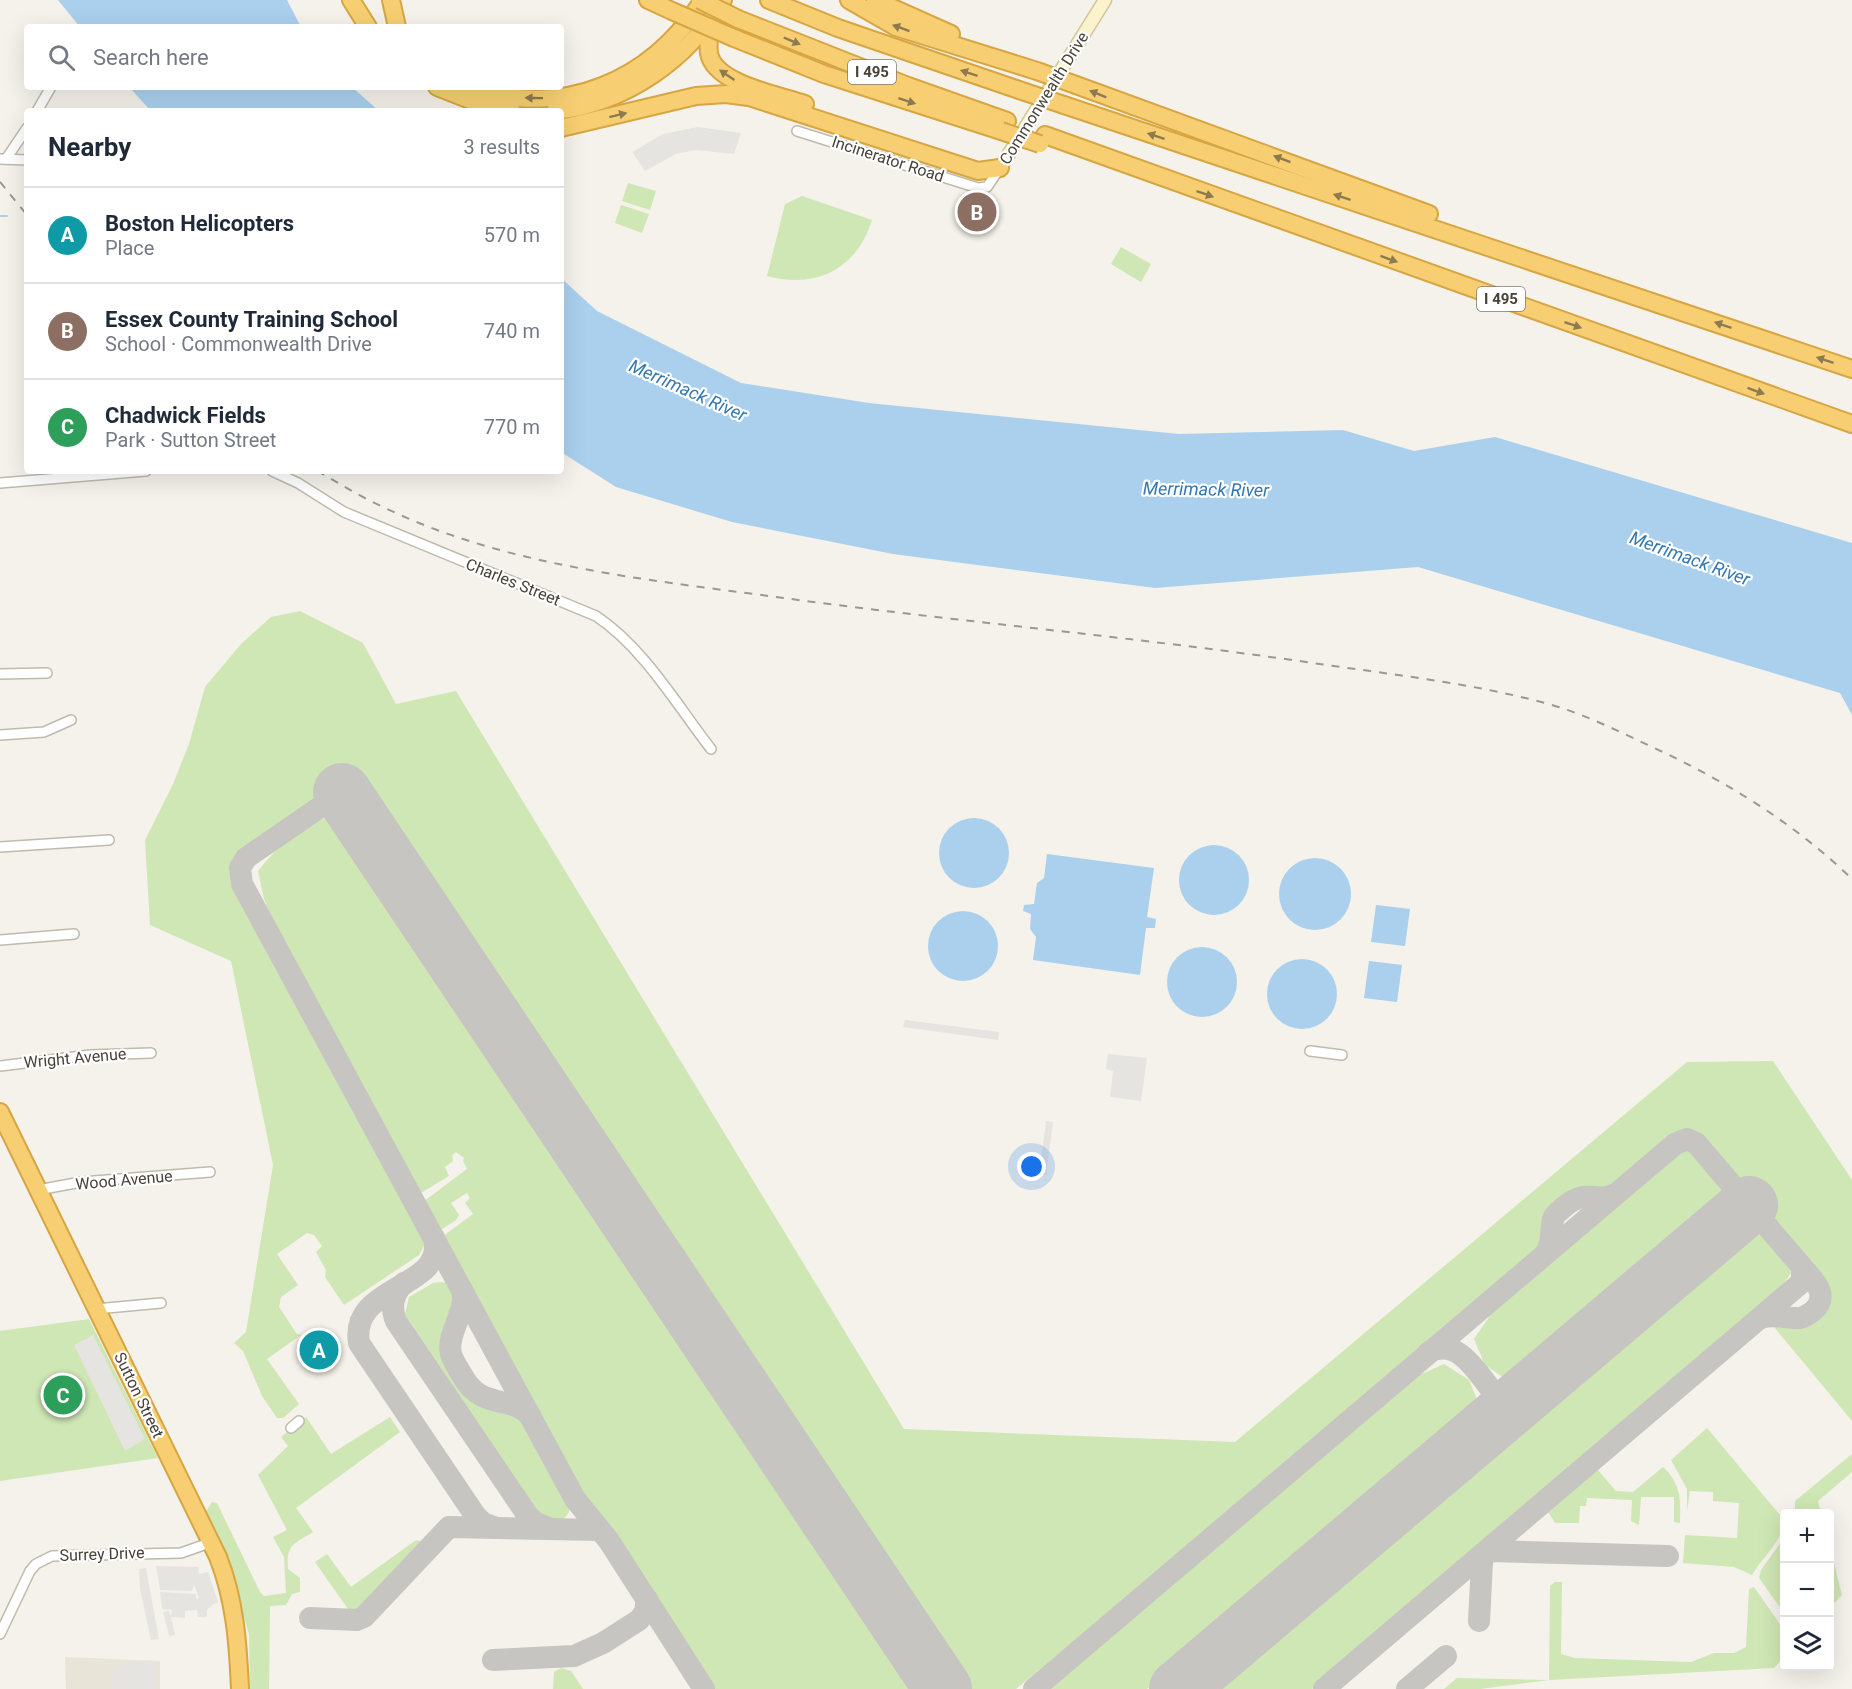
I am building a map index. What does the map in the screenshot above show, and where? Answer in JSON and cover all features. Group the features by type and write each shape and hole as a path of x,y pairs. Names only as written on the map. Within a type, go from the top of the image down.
{"highway":[{"path":"351,0 366,24"},
{"path":"391,0 396,24"},
{"path":"648,0 824,74 1004,126"},
{"path":"481,90 534,99 571,95 610,83 641,67 662,51 684,28 702,0"},
{"name":"I 495","path":"702,0 738,19 1004,126 1150,174 1852,424"},
{"path":"564,109 596,103 632,88 673,59 713,15 723,0"},
{"name":"I 495","path":"769,0 838,28 1025,92 1537,261 1852,369"},
{"path":"797,0 817,9 838,28"},
{"path":"849,0 896,27 1037,71 1245,144 1435,217 1537,261"},
{"path":"875,0 1037,71"},
{"path":"713,15 708,38 709,55 717,69 729,79 1000,168"},
{"path":"438,90 445,98 463,108"},
{"path":"443,90 498,108"},
{"path":"564,127 696,96 726,94 748,98 978,171 1000,168"},
{"name":"Sutton Street","path":"0,1112 212,1542 226,1576 235,1616 240,1689"}],"main road":[{"name":"Commonwealth Drive","path":"1000,168 1105,0"}],"street":[{"path":"39,108 49,90"},
{"path":"2,157 24,131"},
{"name":"Incinerator Road","path":"797,131 978,188"},
{"path":"2,157 24,160"},
{"name":"Commonwealth Drive","path":"978,188 987,187 1000,168"},
{"path":"0,483 110,474"},
{"name":"Charles Street","path":"277,474 355,517 596,616 621,635 639,655 711,749"},
{"path":"0,674 47,672"},
{"path":"0,735 44,732 71,720"},
{"path":"0,847 109,840"},
{"path":"0,940 74,934"},
{"path":"1310,1051 1342,1055"},
{"name":"Wright Avenue","path":"0,1065 90,1055 151,1053"},
{"name":"Wood Avenue","path":"38,1190 81,1182 210,1172"},
{"path":"96,1309 161,1303"},
{"path":"291,1428 299,1421"},
{"name":"Surrey Drive","path":"0,1634 23,1583 30,1571 43,1560 65,1554 181,1553 212,1542"}],"shaded area":[{"path":"698,127 741,133 734,154 696,150 676,154 645,171 632,152 663,134"},
{"path":"905,1020 999,1032 998,1040 903,1027"},
{"path":"1108,1054 1147,1058 1141,1101 1110,1097 1113,1071 1106,1069"},
{"path":"1046,1121 1053,1122 1046,1175 1039,1175"},
{"path":"93,1335 145,1439 125,1451 74,1345"},
{"path":"156,1566 198,1567 199,1574 208,1572 218,1602 207,1610 207,1617 198,1617 197,1610 185,1611 185,1618 171,1617 175,1635 169,1636 163,1612 169,1611 171,1616 172,1610 162,1609 160,1592 196,1594 196,1599 199,1598 194,1584 192,1591 160,1590"},
{"path":"146,1568 159,1639 151,1640 140,1589 139,1569"},
{"path":"65,1657 160,1661 160,1689 66,1689"},
{"path":"119,1662 155,1662 155,1689 111,1689 111,1670 119,1670"}],"green space":[{"path":"628,183 656,191 650,210 622,201"},
{"path":"802,196 872,220 865,237 856,252 832,272 802,280 767,276 785,204"},
{"path":"621,205 649,214 642,233 615,223"},
{"path":"1121,247 1151,264 1141,282 1111,264"},
{"path":"300,611 363,643 396,704 456,691 904,1429 1235,1442 1687,1062 1773,1061 1852,1180 1852,1421 1770,1322 1807,1324 1828,1306 1829,1287 1705,1141 1690,1134 1679,1134 1608,1190 1578,1187 1547,1214 1543,1245 1180,1554 1016,1689 968,1689 357,774 243,850 234,867 234,878 241,896 423,1231 426,1242 419,1255 344,1305 325,1277 326,1270 316,1252 322,1246 314,1235 307,1233 277,1254 298,1285 281,1297 279,1307 297,1334 301,1335 267,1359 299,1404 283,1418 277,1418 262,1396 243,1351 234,1343 246,1332 273,1165 231,961 150,925 145,840 173,784 189,744 205,687 241,644 271,617"},
{"path":"334,817 920,1689 712,1689 634,1568 583,1496 442,1237 473,1214 465,1203 470,1198 467,1193 451,1203 459,1215 456,1220 439,1231 423,1202 467,1169 464,1158 456,1152 452,1155 453,1161 445,1167 449,1176 419,1194 270,914 258,871 282,844 301,829 323,819"},
{"path":"1687,1150 1711,1170 1729,1196 1509,1381 1485,1365 1474,1339 1492,1313 1670,1157"},
{"path":"1754,1226 1776,1247 1791,1273 1779,1291 1312,1689 1209,1689"},
{"path":"433,1283 447,1283 458,1296 441,1352 467,1399 524,1418 570,1506 567,1516 559,1521 550,1521 540,1516 405,1314 409,1297"},
{"path":"89,1319 158,1458 0,1481 0,1331"},
{"path":"1444,1364 1469,1380 1480,1407 1147,1689 1045,1689 1330,1445 1413,1378"},
{"path":"306,1417 331,1454 390,1417 400,1432 296,1508 313,1532 296,1542 288,1554 288,1569 300,1578 300,1592 292,1594 286,1605 270,1606 269,1689 250,1689 249,1634 228,1564 205,1513 212,1502 217,1503 264,1596 286,1593 284,1557 273,1537 287,1530 258,1475 288,1446 281,1437"},
{"path":"1707,1428 1780,1513 1780,1534 1752,1575 1734,1567 1683,1563 1685,1535 1737,1538 1739,1503 1713,1501 1713,1492 1690,1491 1687,1511 1687,1489 1671,1460"},
{"path":"1852,1454 1852,1472 1818,1501 1820,1509 1795,1509 1795,1501"},
{"path":"1663,1467 1677,1486 1680,1523 1674,1522 1674,1497 1641,1497 1639,1525 1631,1521 1632,1500 1587,1498 1586,1506 1580,1506 1579,1523 1555,1523 1547,1510 1596,1468 1616,1491 1633,1492"},
{"path":"416,1540 424,1542 359,1612 348,1609 315,1562 327,1554 351,1587"},
{"path":"1780,1544 1780,1607 1759,1578 1761,1570"},
{"path":"1834,1563 1842,1595 1834,1604"},
{"path":"1555,1582 1562,1582 1561,1654 1575,1658 1691,1662 1714,1653 1734,1653 1746,1647 1749,1589 1754,1587 1780,1624 1780,1661 1774,1668 1549,1680 1550,1586"},
{"path":"561,1668 571,1671 583,1689 553,1689 554,1672"},
{"path":"1457,1678 1549,1680 1480,1689 1444,1689"}],"water":[{"path":"58,0 287,0 299,24 78,24"},
{"path":"132,90 355,90 376,108 148,108"},
{"name":"Merrimack River","path":"564,281 597,311 741,383 869,403 1179,434 1343,430 1414,451 1495,437 1852,543 1852,715 1840,693 1418,567 1155,588 893,554 732,522 616,487 564,454"},
{"path":"974,818 987,821 999,828 1006,840 1009,853 1006,866 999,878 987,885 974,888 961,885 949,878 942,866 939,853 942,840 949,828 961,821"},
{"path":"1214,845 1227,848 1239,855 1246,867 1249,880 1246,893 1239,905 1227,912 1214,915 1201,912 1189,905 1182,893 1179,880 1182,867 1189,855 1201,848"},
{"path":"1047,854 1154,868 1147,917 1156,919 1155,928 1146,928 1140,975 1033,960 1036,937 1030,929 1031,914 1023,911 1024,905 1034,904 1037,883 1044,878"},
{"path":"1315,858 1335,864 1345,874 1351,894 1345,914 1335,924 1315,930 1295,924 1285,914 1279,894 1285,874 1295,864"},
{"path":"1376,905 1410,909 1405,946 1371,942"},
{"path":"963,911 976,914 988,921 995,933 998,946 995,959 988,971 976,978 963,981 950,978 938,971 931,959 928,946 931,933 938,921 950,914"},
{"path":"1202,947 1215,950 1227,957 1234,969 1237,982 1234,995 1227,1007 1215,1014 1202,1017 1189,1014 1177,1007 1170,995 1167,982 1170,969 1177,957 1189,950"},
{"path":"1302,959 1315,962 1327,969 1334,981 1337,994 1334,1007 1327,1019 1315,1026 1302,1029 1289,1026 1277,1019 1270,1007 1267,994 1270,981 1277,969 1289,962"},
{"path":"1369,961 1402,965 1397,1002 1364,998"}],"waterway":[{"path":"0,216 7,216"}],"taxiway":[{"path":"342,792 246,858 240,868 242,884 575,1499 609,1541 704,1689"},
{"path":"1034,1689 1675,1144 1687,1139 1696,1143 1802,1267 1802,1282 1324,1689"},
{"path":"1546,1253 1550,1244 1554,1217 1564,1207 1579,1198 1609,1197 1616,1194"},
{"path":"434,1238 434,1255 426,1268 368,1309 360,1324 359,1343 475,1515 483,1523 494,1527"},
{"path":"1761,1318 1771,1316 1800,1318 1813,1311 1818,1305 1820,1299 1818,1288 1802,1267"},
{"path":"404,1283 394,1301 393,1311 396,1321 528,1516 536,1523 548,1528"},
{"path":"462,1290 462,1306 450,1346 454,1362 478,1394 515,1406 531,1417"},
{"path":"1429,1474 1493,1418 1497,1404 1494,1393 1509,1398 1520,1396 1585,1342"},
{"path":"1429,1352 1449,1349 1458,1353 1474,1367 1494,1393"},
{"path":"310,1618 357,1620 364,1617 449,1527 600,1530"},
{"path":"1483,1554 1491,1551 1668,1556"},
{"path":"1479,1621 1482,1562 1485,1553"},
{"path":"493,1660 574,1656 603,1643 639,1620 645,1612 647,1599"},
{"path":"1407,1689 1446,1656"}],"runway":[{"path":"342,792 943,1689"},
{"path":"1178,1689 1749,1205"}],"railway":[{"path":"0,182 24,211"},
{"path":"322,474 373,502 429,527 479,544 582,569 855,607 1306,662 1456,684 1545,703 1612,728 1678,759 1731,788 1806,839 1852,879"}],"place":[{"name":"Essex County Training School","path":"977,212"},
{"name":"Boston Helicopters","path":"319,1350"},
{"name":"Chadwick Fields","path":"63,1395"}]}
